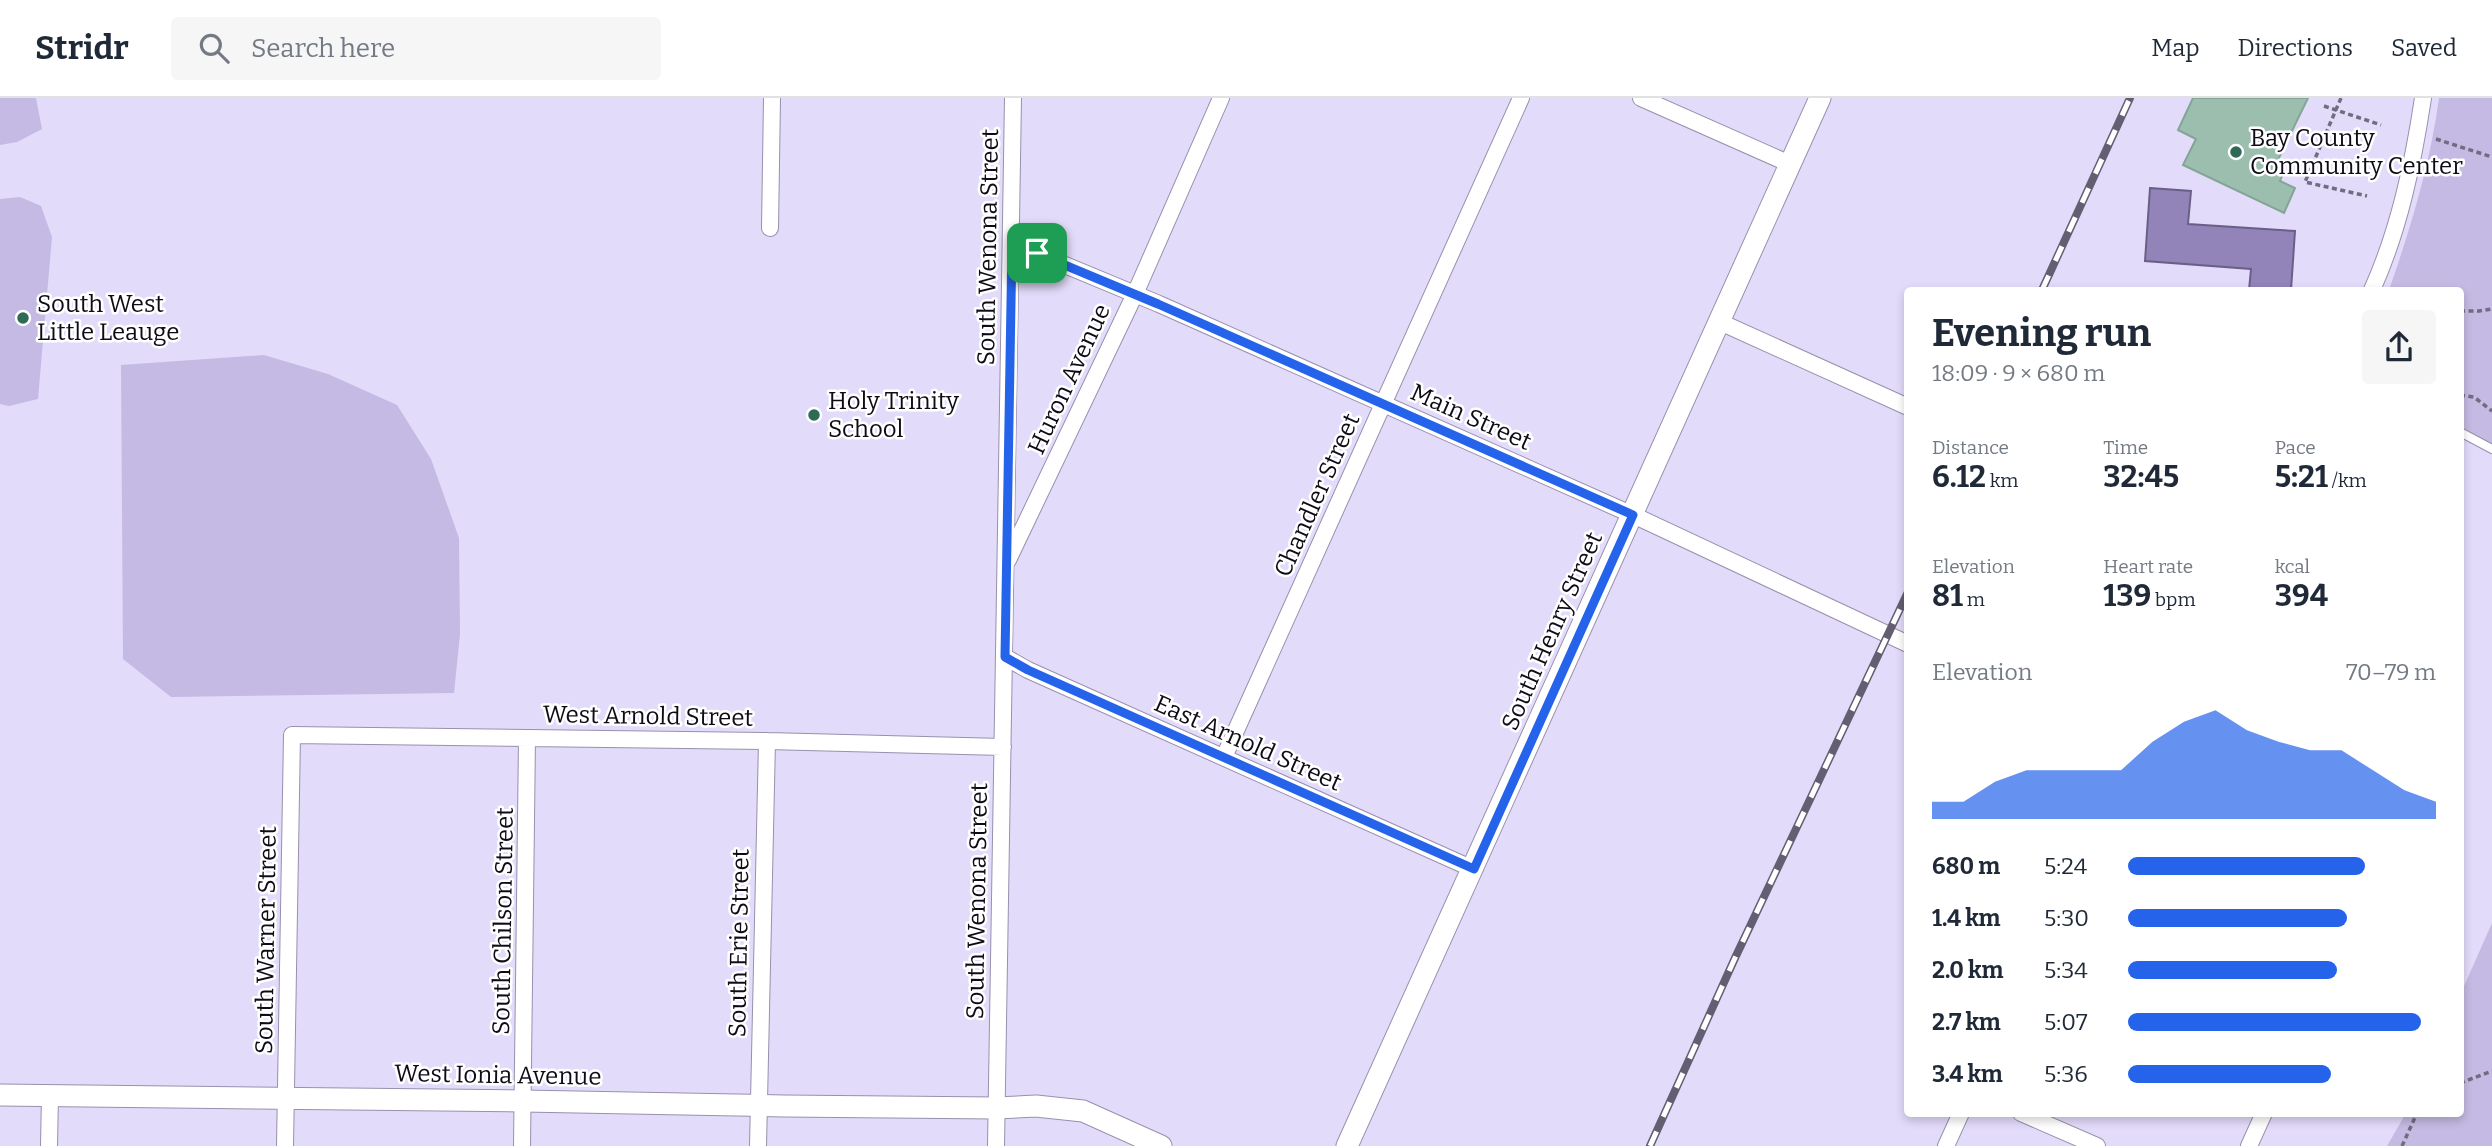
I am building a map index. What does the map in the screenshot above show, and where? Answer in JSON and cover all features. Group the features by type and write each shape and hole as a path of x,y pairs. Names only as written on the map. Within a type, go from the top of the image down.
{"street":[{"path":"770,228 772,98"},
{"name":"South Wenona Street","path":"996,1146 1013,98"},
{"name":"Huron Avenue","path":"1006,564 1135,294 1221,98"},
{"name":"Chandler Street","path":"1224,757 1521,98"},
{"path":"1641,98 1790,164"},
{"name":"South Henry Street","path":"1347,1146 1820,98"},
{"path":"2373,287 2389,253 2423,98"},
{"name":"Main Street","path":"1012,243 1384,403 1633,515 1904,642"},
{"path":"1720,322 1904,405"},
{"name":"East Arnold Street","path":"1005,657 1028,670 1474,869"},
{"name":"West Arnold Street","path":"292,735 1003,747"},
{"name":"South Warner Street","path":"285,1146 292,735"},
{"name":"South Chilson Street","path":"522,1146 527,738"},
{"name":"South Erie Street","path":"758,1146 767,741"},
{"name":"West Ionia Avenue","path":"0,1095 758,1106 996,1108 1036,1105 1083,1111 1161,1146"},
{"path":"49,1146 50,1096"},
{"path":"1946,1146 1959,1117"},
{"path":"2030,1117 2097,1146"},
{"path":"2249,1146 2262,1117"}],"lane":[{"path":"2464,434 2492,449"}],"path":[{"path":"2341,98 2305,182 2367,196"},
{"path":"2324,106 2381,125"},
{"path":"2436,139 2491,157"},
{"path":"2464,311 2492,309"},
{"path":"2464,396 2474,397 2492,411"},
{"path":"2464,1082 2492,1071"},
{"path":"2402,1146 2415,1117"}],"shaded area":[{"path":"0,98 36,98 42,129 17,142 0,145"},
{"path":"2439,98 2492,98 2492,453 2464,439 2464,287 2390,287 2419,195"},
{"path":"2150,188 2191,191 2188,224 2295,231 2291,287 2249,287 2251,269 2145,261"},
{"name":"South West Little Leauge","path":"20,197 41,206 52,237 38,399 9,406 0,404 0,199"},
{"path":"264,355 328,374 397,405 431,459 459,538 460,634 454,693 171,697 123,659 121,365"},
{"path":"2492,923 2492,1146 2387,1146 2404,1117 2464,1117 2464,986"}],"building":[{"name":"Bay County Community Center","path":"2193,98 2308,98 2275,166 2284,171 2280,181 2295,188 2284,213 2183,165 2196,139 2178,130"}],"railway":[{"path":"2043,287 2130,98"},
{"path":"1650,1146 1735,958 1904,600"}],"place":[{"name":"Bay County Community Center","path":"2236,152"},
{"name":"South West Little Leauge","path":"23,318"},
{"name":"Holy Trinity School","path":"814,415"}],"route":[{"path":"1012,243 1037,253 1384,403 1633,515 1474,869 1028,670 1005,657 1012,243"}]}
